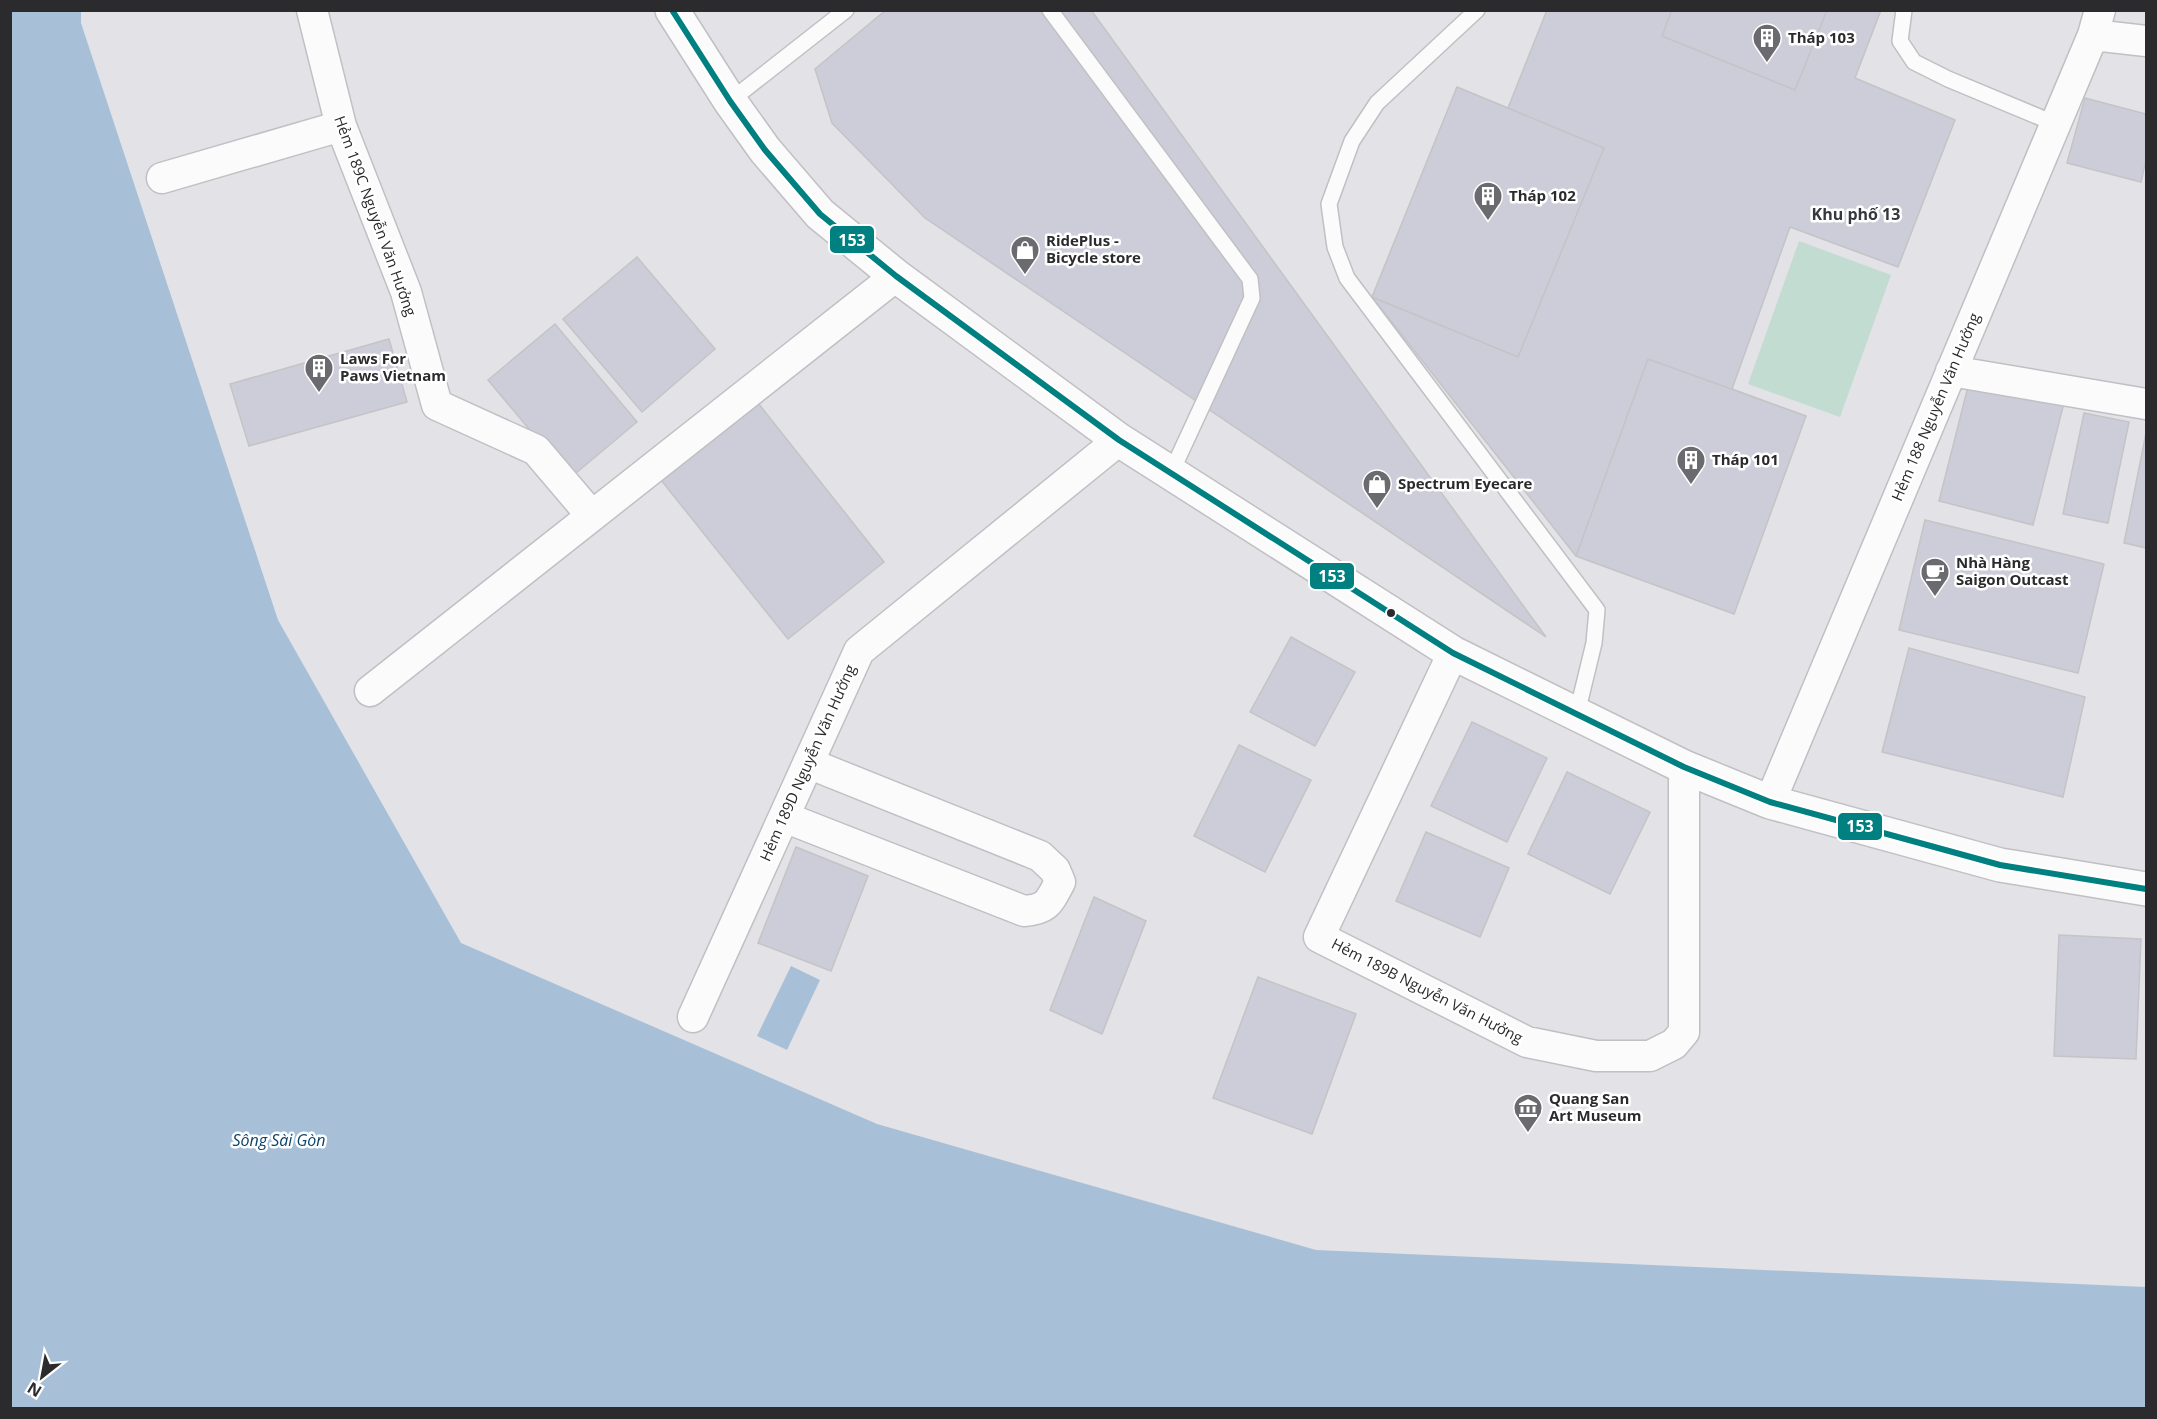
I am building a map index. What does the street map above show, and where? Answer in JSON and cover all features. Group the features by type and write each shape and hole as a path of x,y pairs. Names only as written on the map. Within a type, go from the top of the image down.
{"main road":[{"path":"672,10 730,101 765,150 820,214 896,276 1119,440 1454,653 1684,767 1770,802 2000,865 2146,889"}],"street":[{"name":"Hẻm 189C Nguyễn Văn Hưởng","path":"312,10 341,126 406,292 437,405 536,450 592,516"},
{"path":"2097,23 2146,41"},
{"name":"Hẻm 188 Nguyễn Văn Hưởng","path":"1770,802 2097,23"},
{"path":"162,178 341,126"},
{"path":"370,691 896,276"},
{"path":"1951,371 2146,404"},
{"name":"Hẻm 189D Nguyễn Văn Hưởng","path":"693,1017 859,651 1119,440"},
{"name":"Hẻm 189B Nguyễn Văn Hưởng","path":"1454,653 1319,937 1527,1042 1596,1056 1650,1056 1674,1044 1684,1032 1684,767"},
{"path":"784,817 1024,911 1040,909 1050,900 1060,882 1055,870 1040,856 808,763"}],"lane":[{"path":"730,101 846,10"},
{"path":"1050,10 1250,279 1252,298 1171,473"},
{"path":"1477,10 1377,103 1352,141 1329,204 1335,248 1347,278 1597,610 1594,643 1577,713"},
{"path":"1905,10 1900,41 1914,62 1948,79 2056,124"}],"green space":[{"path":"1799,241 1891,275 1840,417 1748,384"}],"water":[{"name":"Sông Sài Gòn","path":"10,11 81,11 81,23 278,620 461,943 877,1124 1316,1250 2146,1287 2146,1408 11,1408"},
{"path":"791,966 820,980 787,1050 757,1036"}],"building":[{"path":"886,10 1091,10 1546,637 925,218 832,123 815,69"},
{"path":"1547,10 1667,10 1671,12 1672,10 1881,10 1855,78 1955,120 1898,267 1790,227 1732,389 1806,416 1734,614 1576,556 1372,297 1457,87 1508,108"},
{"name":"Tháp 103","path":"1672,10 1827,10 1795,90 1662,36"},
{"name":"Tháp 102","path":"1457,87 1604,148 1518,357 1372,297"},
{"path":"2085,98 2146,114 2146,160 2141,182 2067,163"},
{"path":"637,257 715,349 642,412 563,319"},
{"path":"555,324 637,422 570,478 488,380"},
{"name":"Laws For Paws Vietnam","path":"389,339 407,402 249,446 230,384"},
{"name":"Tháp 101","path":"1648,359 1806,416 1734,614 1576,556"},
{"path":"1971,375 2065,399 2033,525 1939,501"},
{"path":"758,403 884,562 788,639 661,480"},
{"path":"2084,413 2129,422 2108,523 2063,514"},
{"path":"2146,433 2146,548 2124,543"},
{"path":"1925,520 2104,564 2078,673 1899,630"},
{"path":"1291,637 1355,672 1315,746 1250,712"},
{"path":"1909,648 2085,697 2063,797 1882,752"},
{"path":"1472,722 1547,758 1507,842 1431,806"},
{"path":"1239,745 1311,780 1265,872 1194,836"},
{"path":"1567,772 1650,812 1610,894 1528,854"},
{"path":"1426,832 1509,868 1480,937 1396,901"},
{"path":"796,847 868,876 831,971 758,943"},
{"path":"1094,897 1146,921 1102,1034 1050,1010"},
{"path":"2059,935 2141,939 2136,1059 2054,1056"},
{"path":"1258,977 1356,1014 1312,1134 1213,1098"}],"transit line":[{"name":"153","path":"672,10 730,101 765,150 820,214 896,276 1119,440 1453,653 1684,767 1770,802 2000,865 2146,889"}],"place":[{"name":"Tháp 103","path":"1767,64"},
{"name":"Tháp 102","path":"1488,222"},
{"name":"RidePlus - Bicycle store","path":"1025,276"},
{"name":"Laws For Paws Vietnam","path":"319,394"},
{"name":"Tháp 101","path":"1691,486"},
{"name":"Spectrum Eyecare","path":"1377,510"},
{"name":"Nhà Hàng Saigon Outcast","path":"1935,598"},
{"name":"Quang San Art Museum","path":"1528,1134"}],"district":[{"name":"Khu phố 13","path":"1856,214"}]}
